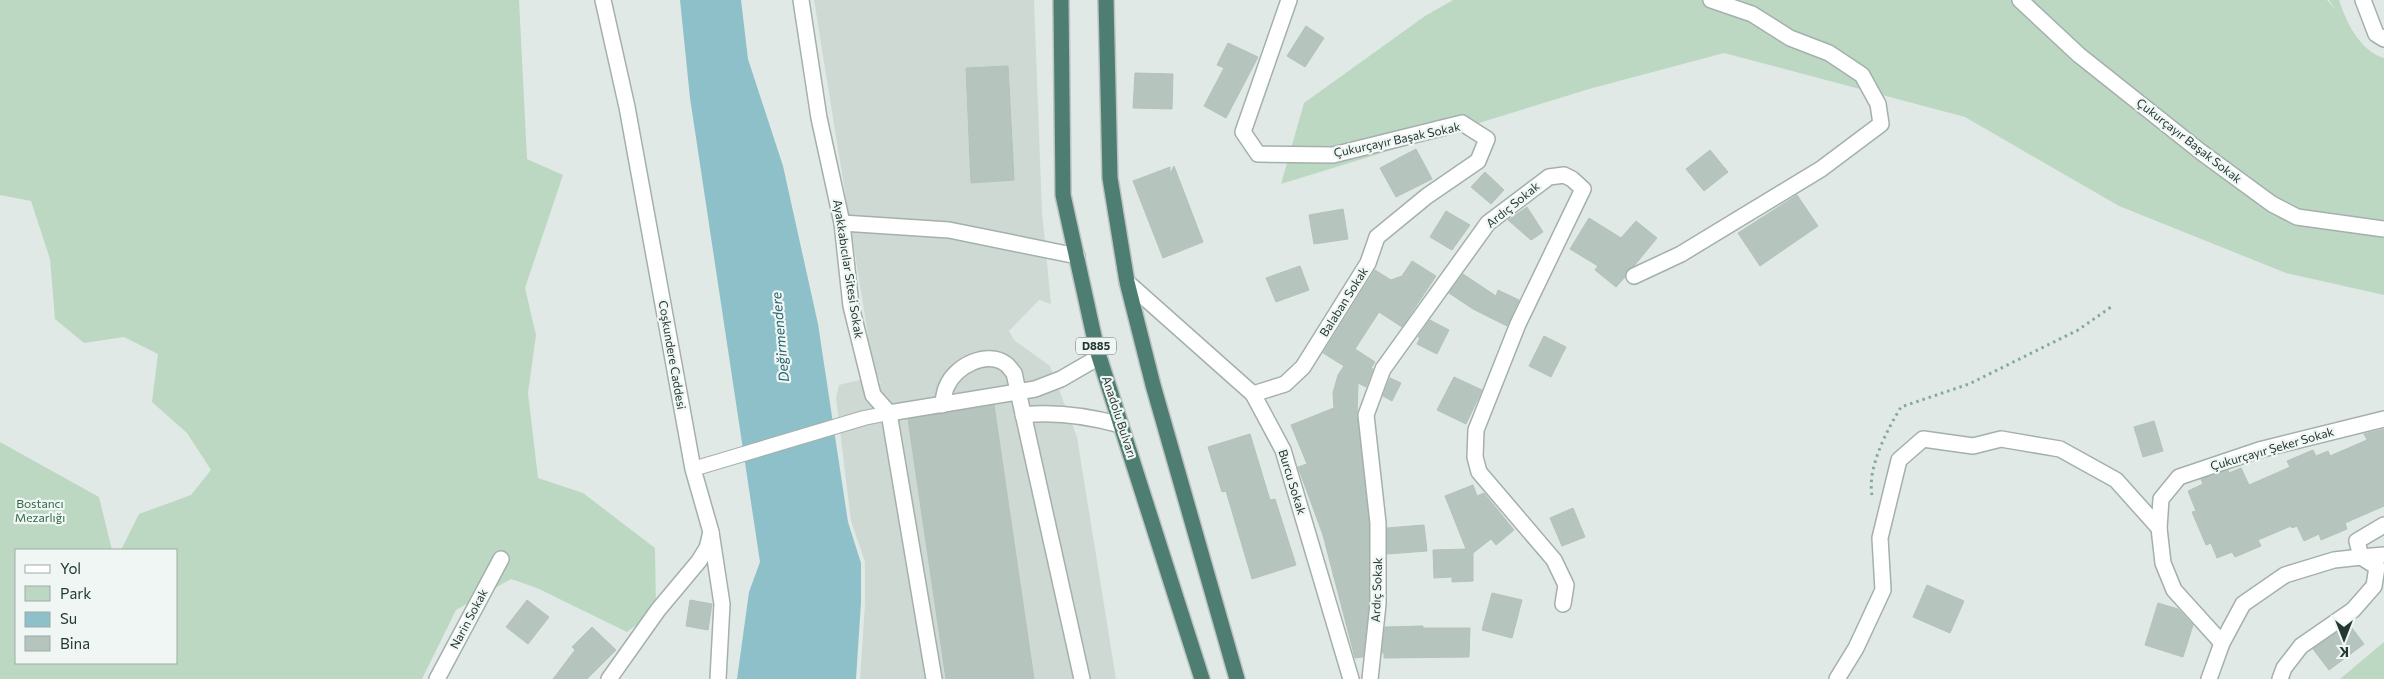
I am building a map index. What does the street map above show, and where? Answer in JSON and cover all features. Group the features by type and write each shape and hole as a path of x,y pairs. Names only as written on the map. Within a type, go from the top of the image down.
{"highway":[{"name":"Anadolu Bulvarı","path":"1061,0 1063,195 1099,357 1202,679"},
{"path":"1106,0 1110,178 1127,282 1153,385 1237,679"}],"street":[{"name":"Coşkundere Caddesi","path":"603,0 700,467 722,604 718,679"},
{"name":"Ayakkabıcılar Sitesi Sokak","path":"801,0 819,118 842,223 851,306 873,396 889,413"},
{"name":"Çukurçayır Başak Sokak","path":"1289,0 1243,132 1258,154 1333,155 1462,123 1487,139"},
{"path":"1634,276 1681,254 1821,170 1881,124 1878,104 1862,75 1829,52 1790,38 1752,14 1711,0"},
{"name":"Çukurçayır Başak Sokak","path":"2020,0 2079,55 2201,152 2272,204 2297,217 2384,229"},
{"path":"2363,0 2376,34 2384,39"},
{"name":"Balaban Sokak","path":"1253,394 1285,384 1303,367 1368,263 1377,237 1427,196 1478,161 1487,139"},
{"name":"Ardıç Sokak","path":"1370,679 1378,604 1378,523 1366,415 1383,369 1488,223 1539,183 1549,177 1564,176 1572,179 1584,189 1518,324 1476,430 1475,457 1479,472 1554,560 1566,585 1563,604"},
{"path":"842,223 949,230 1077,256"},
{"name":"Burcu Sokak","path":"1127,282 1253,394 1283,450 1351,679"},
{"path":"700,467 864,418 1034,390 1060,379 1099,357"},
{"path":"942,405 947,385 956,373 969,362 988,360 1005,363 1014,373 1082,679"},
{"path":"889,413 934,679"},
{"path":"1023,415 1043,413 1067,414 1121,425"},
{"name":"Çukurçayır Şeker Sokak","path":"2222,643 2174,590 2163,564 2159,528 2161,499 2179,477 2259,450 2384,419"},
{"path":"1837,679 1856,648 1883,590 1880,538 1899,460 1923,439 1973,446 2001,439 2060,449 2116,480 2159,528"},
{"path":"2280,679 2284,668 2302,646 2353,610 2374,586 2377,567 2362,558 2357,541 2384,525"},
{"path":"609,679 658,610 699,561 707,548 711,532"},
{"path":"2209,679 2222,643 2243,604 2284,575 2334,560 2384,555"},
{"name":"Narin Sokak","path":"437,679 501,559"}],"path":[{"path":"1874,503 1871,486 1884,437 1901,407 1969,384 2078,330 2114,305"}],"shaded area":[{"path":"814,0 1034,0 1042,212 1051,304 1039,300 1009,331 1014,340 1050,366 1077,437 1116,679 860,679 865,605 865,562 851,521 836,398 839,385 859,380 881,384 873,366"}],"green space":[{"name":"Bostancı Mezarlığı","path":"0,0 519,0 527,159 563,175 525,288 536,335 528,393 538,478 583,493 655,548 656,610 627,632 537,588 511,579 456,610 422,679 0,679 0,442 99,497 112,549 15,549 15,664 178,664 178,549 122,549 139,514 191,495 211,470 187,433 152,402 158,354 124,337 84,343 55,319 50,259 31,201 0,195"},
{"path":"1453,0 2327,0 2336,10 2329,0 2339,0 2355,35 2368,49 2384,58 2384,295 2286,273 2119,206 1965,117 1724,53 1589,89 1281,184 1304,103 1425,16"},
{"path":"2384,642 2384,679 2340,679"}],"water":[{"name":"Değirmendere","path":"680,0 741,0 748,59 783,166 818,324 848,522 861,563 861,602 856,679 737,679 749,592 760,562 690,98"}],"building":[{"path":"1306,26 1324,38 1305,67 1287,56"},
{"path":"1228,43 1258,57 1226,118 1204,106 1224,68 1217,65"},
{"path":"1008,66 1014,180 971,183 966,68"},
{"path":"1135,73 1173,74 1172,109 1133,108"},
{"path":"1416,149 1432,179 1396,197 1380,168"},
{"path":"1710,150 1728,172 1704,191 1686,169"},
{"path":"1174,166 1203,242 1163,258 1133,181 1170,167 1170,174"},
{"path":"1485,172 1504,190 1491,204 1471,187"},
{"path":"1797,195 1818,226 1760,266 1738,233"},
{"path":"1527,207 1543,232 1531,240 1508,220"},
{"path":"1343,209 1348,239 1314,244 1309,215"},
{"path":"1446,211 1470,225 1452,250 1430,237"},
{"path":"1589,218 1621,238 1636,221 1657,238 1634,266 1627,270 1625,277 1616,287 1595,270 1598,266 1570,249"},
{"path":"1412,261 1436,276 1402,327 1379,312 1355,349 1375,362 1371,368 1373,369 1366,387 1358,383 1357,416 1369,524 1369,604 1363,657 1355,658 1323,535 1298,467 1307,464 1291,425 1334,408 1333,393 1338,375 1344,366 1323,353 1375,270 1391,280 1402,276"},
{"path":"1300,266 1309,290 1276,302 1266,278"},
{"path":"1463,274 1496,296 1498,290 1519,300 1507,326 1473,309 1449,293"},
{"path":"1430,320 1449,330 1437,354 1417,344 1420,338 1418,337"},
{"path":"1544,336 1566,347 1551,377 1529,366"},
{"path":"1454,377 1482,390 1466,424 1437,410"},
{"path":"1390,378 1401,383 1392,401 1383,396"},
{"path":"994,405 1034,679 946,679 908,419"},
{"path":"2154,421 2163,451 2143,457 2134,427"},
{"path":"2384,429 2384,506 2345,523 2347,529 2321,540 2319,534 2304,541 2297,526 2292,528 2291,526 2258,540 2261,546 2235,557 2232,552 2217,558 2211,543 2206,545 2192,512 2196,511 2188,491 2203,484 2201,479 2228,470 2229,473 2241,468 2249,485 2290,467 2287,461 2313,450 2316,456 2328,451 2330,456 2367,440 2364,434"},
{"path":"1250,434 1270,500 1275,499 1296,565 1252,579 1226,491 1222,492 1208,447"},
{"path":"1473,485 1477,496 1484,493 1514,530 1496,545 1491,539 1473,553 1473,581 1452,582 1452,577 1434,578 1433,550 1466,549 1445,496"},
{"path":"1573,508 1585,537 1562,546 1550,518"},
{"path":"1424,525 1427,551 1387,554 1387,528"},
{"path":"1927,585 1964,601 1950,633 1913,617"},
{"path":"1492,593 1522,600 1512,638 1482,630"},
{"path":"527,600 549,617 528,644 506,627"},
{"path":"690,600 712,604 708,630 686,626"},
{"path":"2158,603 2178,609 2193,625 2183,657 2145,645"},
{"path":"2349,624 2364,644 2329,670 2313,649"},
{"path":"1423,626 1423,628 1470,628 1469,657 1384,658 1384,653 1382,653 1385,627"},
{"path":"592,627 616,650 587,679 553,679 575,650 572,647"}]}
